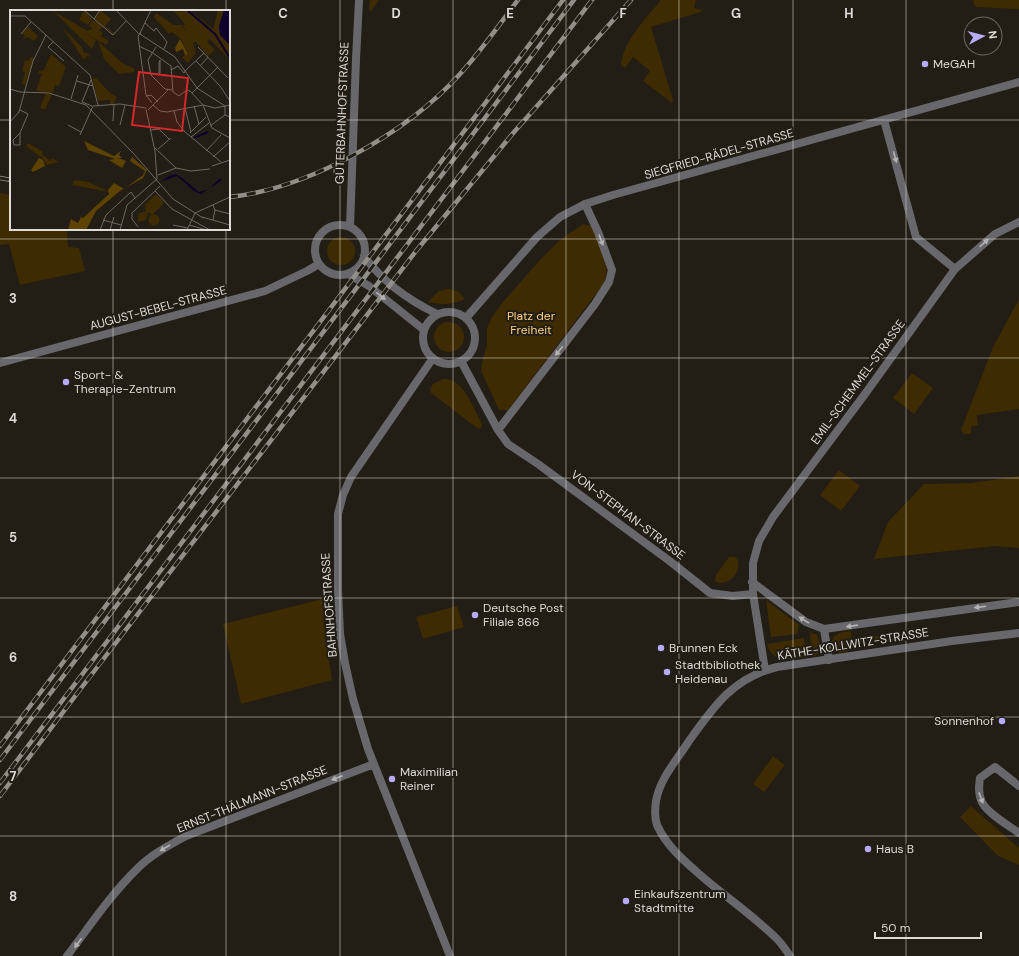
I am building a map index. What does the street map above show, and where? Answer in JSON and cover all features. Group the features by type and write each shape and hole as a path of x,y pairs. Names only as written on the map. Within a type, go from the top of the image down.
{"street":[{"name":"GÜTERBAHNHOFSTRASSE","path":"350,227 359,0"},
{"name":"SIEGFRIED-RÄDEL-STRASSE","path":"466,318 543,231 560,217 585,204 1019,82"},
{"path":"884,120 916,237 955,269"},
{"path":"461,361 498,430 595,304 609,282 612,270 598,232 585,204"},
{"name":"EMIL-SCHEMMEL-STRASSE","path":"765,670 752,582 753,563 759,541 773,517 865,394 955,269 995,234 1019,222"},
{"path":"344,225 356,231 364,242 364,256 359,267 348,274 337,276 327,272 318,264 314,250 318,236 324,231 330,227 344,225"},
{"path":"364,256 377,273 420,306 437,314"},
{"name":"AUGUST-BEBEL-STRASSE","path":"0,363 265,291 307,271 318,264"},
{"path":"348,274 369,286 424,330"},
{"path":"442,312 452,312 466,318 473,328 475,341 470,353 461,361 446,364 429,355 424,345 423,335 429,321 437,314 442,312"},
{"name":"BAHNHOFSTRASSE","path":"433,358 350,476 343,494 338,514 338,589 343,651 353,700 363,734 450,956"},
{"name":"VON-STEPHAN-STRASSE","path":"498,430 508,444 538,464 671,562 710,593 733,596 753,594"},
{"path":"752,582 806,622 824,629 829,660"},
{"name":"KÄTHE-KOLLWITZ-STRASSE","path":"824,629 1019,602"},
{"name":"KÄTHE-KOLLWITZ-STRASSE","path":"790,956 779,940 677,854 665,839 657,824 656,801 664,778 707,717 732,688 765,670 952,641 1019,633"},
{"name":"ERNST-THÄLMANN-STRASSE","path":"67,956 117,891 139,867 158,852 186,836 374,764"},
{"path":"1019,786 995,767 980,778 978,791 981,801 990,812 1019,833"}],"green space":[{"path":"370,0 379,0 371,11 369,10"},
{"path":"661,0 696,0 694,8 704,11 651,27 673,100 672,103 643,81 650,71 633,57 625,68 621,64 623,55 636,30"},
{"path":"973,0 1019,0 1019,9 975,7"},
{"path":"0,193 10,195 10,230 67,230 68,247 79,248 85,271 20,285 9,244 0,245"},
{"name":"Platz der Freiheit","path":"583,224 591,226 596,234 607,269 604,283 508,410 499,410 481,371 487,346 487,328 492,317 503,302 539,261 560,240"},
{"path":"341,237 351,241 355,251 351,261 341,265 331,261 327,251 331,241"},
{"path":"448,289 458,291 465,299 447,304 428,302 439,291"},
{"path":"1019,299 1019,409 977,415 978,425 971,427 971,434 964,434 961,430 993,347"},
{"path":"449,322 460,326 464,337 460,348 449,352 438,348 434,337 438,326"},
{"path":"912,373 933,388 914,414 893,398"},
{"path":"443,379 457,383 467,395 482,424 480,429 431,393 430,389 433,384"},
{"path":"839,470 860,486 841,511 820,495"},
{"path":"1019,476 1019,548 995,546 874,559 888,522 924,484 971,483"},
{"path":"729,557 735,557 738,560 738,569 731,579 723,583 718,583 715,581 716,575"},
{"path":"322,599 332,680 241,704 223,624"},
{"path":"766,600 799,625 797,634 771,637"},
{"path":"457,606 464,627 423,639 416,617"},
{"path":"926,629 926,632 848,643 848,652 839,653 834,649 832,644 835,636 851,631 852,640"},
{"path":"810,632 817,635 820,643 820,651 815,656 812,656"},
{"path":"804,638 807,657 783,659 773,655 767,644"},
{"path":"773,756 785,765 764,792 753,784"},
{"path":"971,806 1019,848 1019,865 998,856 960,817"}],"railway":[{"path":"230,197 259,192 291,183 354,155 384,137 413,117 438,96 460,74 483,47 518,0"},
{"path":"0,746 563,0"},
{"path":"0,760 574,0"},
{"path":"0,783 592,0"},
{"path":"0,796 416,251 514,132 631,0"},
{"path":"0,178 10,180"}],"place":[{"name":"MeGAH","path":"925,64"},
{"name":"Sport- & Therapie-Zentrum","path":"66,382"},
{"name":"Deutsche Post Filiale 866","path":"475,615"},
{"name":"Brunnen Eck","path":"661,648"},
{"name":"Stadtbibliothek Heidenau","path":"667,672"},
{"name":"Sonnenhof","path":"1002,721"},
{"name":"Maximilian Reiner","path":"392,779"},
{"name":"Haus B","path":"868,849"},
{"name":"Einkaufszentrum Stadtmitte","path":"626,901"}]}
